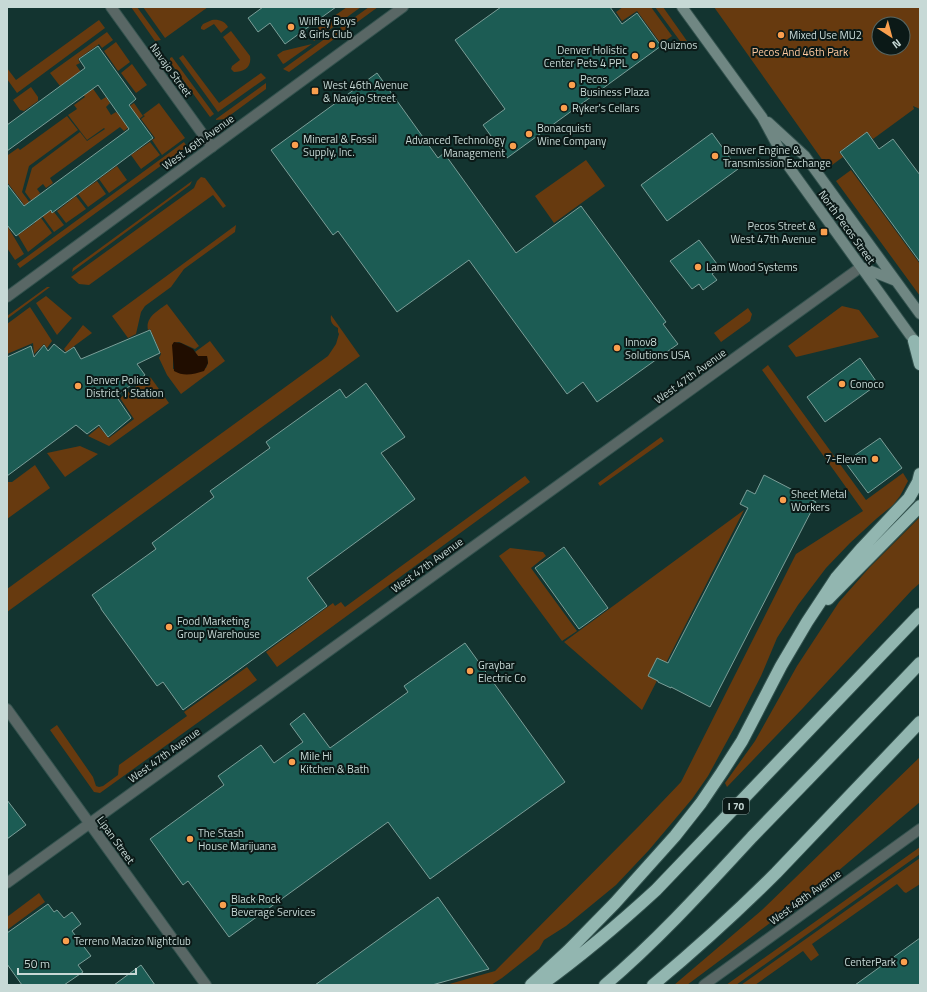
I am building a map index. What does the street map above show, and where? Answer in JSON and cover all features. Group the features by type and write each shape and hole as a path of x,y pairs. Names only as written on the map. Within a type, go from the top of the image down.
{"highway":[{"path":"917,344 920,364"},
{"path":"531,985 568,951 615,903 701,803 742,741 807,622 836,578 909,498 918,482 920,474"},
{"path":"812,615 920,506"},
{"name":"I 70","path":"541,985 576,959 627,917 656,890 920,614"},
{"path":"605,985 681,913 920,663"},
{"path":"653,985 708,938 758,891 920,722"}],"main road":[{"name":"North Pecos Street","path":"682,7 762,117 789,167 917,344"},
{"name":"North Pecos Street","path":"762,117 805,156 920,314"},
{"path":"861,267 896,281"}],"street":[{"name":"Navajo Street","path":"111,7 212,147"},
{"name":"West 46th Avenue","path":"7,297 404,7"},
{"name":"West 47th Avenue","path":"7,883 861,267"},
{"name":"Lipan Street","path":"7,709 206,985"},
{"name":"West 48th Avenue","path":"704,985 920,828"}],"green space":[{"path":"131,7 137,7 161,40 155,41"},
{"path":"143,7 208,7 165,38"},
{"path":"347,7 361,7 314,41 309,34"},
{"path":"369,7 378,7 289,72 283,69"},
{"path":"623,7 651,7 672,36 661,44 637,11 622,21 616,12"},
{"path":"655,7 663,7 687,41 680,41"},
{"name":"Pecos And 46th Park","path":"714,7 920,7 920,109 913,106 914,109 873,139 867,132 839,152 843,157 828,168"},
{"path":"99,20 105,28 17,93 7,79 7,68 16,80"},
{"path":"212,20 221,21 228,27 221,33 214,24 204,30 201,29 203,24"},
{"path":"231,31 250,56 250,63 248,66 244,70 238,72 234,72 231,69 232,66 240,60 223,37"},
{"path":"107,32 113,40 102,48 99,44 78,59 80,63 76,65 101,100 106,97 110,103 106,107 111,115 116,112 118,114 134,103 143,116 124,131 120,127 50,178 53,183 46,188 43,184 37,189 40,193 39,195 52,213 54,212 64,225 54,232 25,192 32,168 80,132 87,141 105,129 104,128 87,140 68,115 77,109 74,105 85,97 71,78 60,86 50,73"},
{"path":"116,42 130,62 118,71 104,51"},
{"path":"312,44 283,64 277,55 283,51"},
{"path":"183,55 219,103 261,73 266,78 218,112 179,58"},
{"path":"172,57 214,114 210,117 170,62 170,58"},
{"path":"132,64 147,85 136,93 121,73"},
{"path":"266,83 266,89 225,119 216,120 216,119"},
{"path":"31,87 38,97 38,101 24,111 20,110 13,100"},
{"path":"159,103 185,138 162,155 152,140 155,138 141,119 145,116 143,115"},
{"path":"67,116 78,130 29,166 22,192 52,233 28,252 18,235 35,223 23,207 25,206 7,182 7,153 8,155 18,148 20,150"},
{"path":"150,142 160,155 141,169 131,155"},
{"path":"184,142 186,145 184,149 20,268 17,264"},
{"path":"586,160 605,186 554,223 535,196"},
{"path":"117,166 127,180 109,193 99,179"},
{"path":"851,170 920,264 920,296 836,181"},
{"path":"201,177 205,178 226,206 223,208 213,195 89,285 79,284 71,277 194,188 197,181"},
{"path":"97,181 106,194 88,207 78,194"},
{"path":"192,181 190,185 72,272 73,268"},
{"path":"76,196 86,209 66,223 57,211"},
{"path":"236,225 235,232 184,269 171,287 145,306 141,312 136,334 128,338 112,316"},
{"path":"7,227 24,254 15,260 7,248"},
{"path":"47,287 50,287 7,319 7,316"},
{"path":"46,296 72,318 57,335 36,303"},
{"path":"167,304 199,346 195,349 179,342 173,343 173,369 206,368 208,363 207,356 198,356 195,352 210,341 225,361 181,394 167,375 159,358 161,354 150,329 148,330 149,321 151,318 157,311"},
{"path":"842,306 859,310 879,337 796,357 788,346"},
{"path":"30,307 52,341 47,348 44,344 34,354 33,343 7,354 7,324"},
{"path":"748,308 752,314 750,321 721,342 714,333"},
{"path":"331,315 360,356 7,612 7,589 328,356 336,344 339,334 338,328 331,321"},
{"path":"83,325 92,333 66,352 64,349"},
{"path":"768,365 866,500 903,473 908,481 893,505 850,543 826,568 798,605 777,638 761,676 708,776 692,799 649,850 616,885 566,926 544,940 539,949 502,978 491,985 446,985 495,971 681,782 796,554 863,511 762,370"},
{"path":"149,377 169,403 109,446 88,436 99,427 109,438 134,419 120,398"},
{"path":"661,437 664,441 600,486 598,483"},
{"path":"80,446 98,454 65,477 47,453"},
{"path":"35,465 50,488 7,519 7,482 12,482"},
{"path":"525,476 530,482 277,667 266,652 333,603 335,606 341,602 345,607"},
{"path":"744,510 642,710 564,642"},
{"path":"920,517 920,583 727,787 725,783 755,741 797,666 839,602 869,568"},
{"path":"510,548 543,552 546,556 531,568 577,631 562,641 499,556"},
{"path":"247,667 257,680 100,793 94,792 50,730 57,725 93,777 96,786 103,786 118,775 119,765 187,716 184,712"},
{"path":"920,757 920,802 825,882 687,985 674,985 762,910"},
{"path":"920,847 920,854 736,985 726,985"},
{"path":"920,858 920,884 906,893 897,884 812,944 819,955 811,961 803,951 755,985 741,985"},
{"path":"39,893 45,902 7,930 7,917"}],"shaded area":[{"path":"174,342 181,343 193,349 198,356 207,356 208,363 204,371 193,374 182,374 174,371 172,345"}],"building":[{"name":"Wilfley Boys & Girls Club","path":"263,7 336,7 285,44 270,23 258,32 248,18"},
{"path":"501,7 610,7 622,24 637,13 661,46 507,158 483,125 505,109 455,40"},
{"path":"98,46 136,99 129,105 153,138 52,213 51,210 16,236 7,225 7,184 24,206 129,129 98,85 7,151 7,125 85,68 79,59"},
{"path":"377,73 438,158 444,153 516,253 581,206 666,322 663,324 678,344 597,402 583,382 567,394 469,260 397,312 338,231 333,235 271,150"},
{"path":"867,132 879,149 893,139 920,175 920,262 840,152"},
{"path":"712,133 738,169 667,221 641,185"},
{"path":"699,240 720,268 712,274 717,280 703,290 699,284 692,289 670,261"},
{"path":"150,330 160,353 137,364 145,375 116,396 131,418 108,437 99,425 87,434 76,425 7,476 7,357 31,346 34,357 44,345 48,351 54,344 65,353 74,347 81,359"},
{"path":"860,358 878,384 825,422 807,397"},
{"path":"366,383 405,437 381,453 415,499 307,578 327,606 183,710 163,682 157,686 92,595 156,549 152,543 214,497 210,491 270,448 266,442 340,389 346,398"},
{"path":"880,438 902,468 868,493 845,462"},
{"path":"764,475 816,502 710,707 648,676 657,658 668,663 748,508 740,504 747,490 755,494"},
{"path":"564,547 608,608 579,629 535,568"},
{"path":"465,643 565,782 430,879 388,822 229,937 188,881 183,885 150,839 224,785 218,776 261,745 274,763 303,742 290,724 304,713 330,748 408,692 404,686"},
{"path":"7,800 26,825 7,839"},
{"path":"438,897 489,969 432,985 315,985"},
{"path":"48,904 54,912 57,910 64,918 72,912 81,924 72,931 91,956 78,965 83,972 64,985 22,985 7,964 7,933"},
{"name":"CenterPark","path":"920,938 920,985 855,985"},
{"path":"141,965 155,985 114,985"}],"place":[{"name":"Wilfley Boys & Girls Club","path":"291,27"},
{"name":"Mixed Use MU2","path":"781,35"},
{"name":"Quiznos","path":"652,45"},
{"name":"Denver Holistic Center Pets 4 PPL","path":"635,56"},
{"name":"Pecos Business Plaza","path":"572,85"},
{"name":"West 46th Avenue & Navajo Street","path":"315,91"},
{"name":"Ryker's Cellars","path":"564,108"},
{"name":"Bonacquisti Wine Company","path":"529,134"},
{"name":"Mineral & Fossil Supply, Inc.","path":"295,145"},
{"name":"Advanced Technology Management","path":"513,146"},
{"name":"Denver Engine & Transmission Exchange","path":"715,156"},
{"name":"Pecos Street & West 47th Avenue","path":"824,232"},
{"name":"Lam Wood Systems","path":"698,267"},
{"name":"Innov8 Solutions USA","path":"617,348"},
{"name":"Conoco","path":"842,384"},
{"name":"Denver Police District 1 Station","path":"78,386"},
{"name":"7-Eleven","path":"875,459"},
{"name":"Sheet Metal Workers","path":"783,500"},
{"name":"Food Marketing Group Warehouse","path":"169,627"},
{"name":"Graybar Electric Co","path":"470,671"},
{"name":"Mile Hi Kitchen & Bath","path":"292,762"},
{"name":"The Stash House Marijuana","path":"190,839"},
{"name":"Black Rock Beverage Services","path":"223,905"},
{"name":"Terreno Macizo Nightclub","path":"66,941"},
{"name":"CenterPark","path":"904,962"}]}
